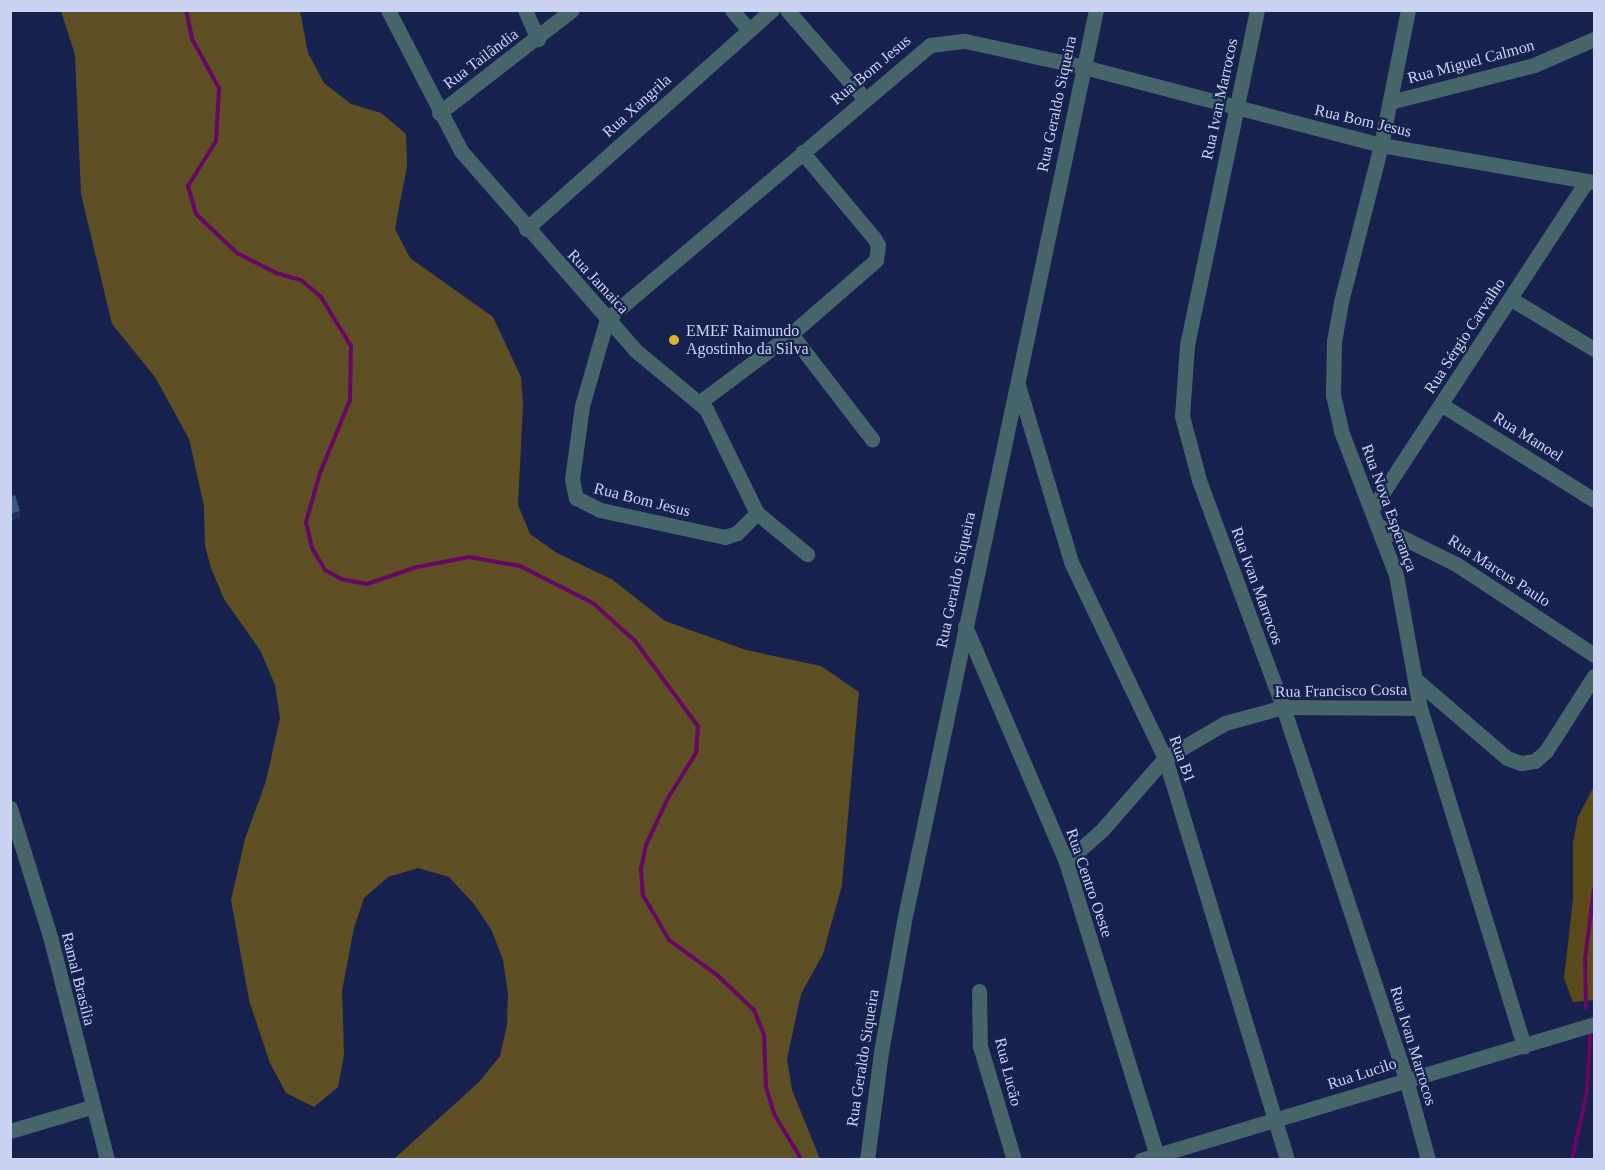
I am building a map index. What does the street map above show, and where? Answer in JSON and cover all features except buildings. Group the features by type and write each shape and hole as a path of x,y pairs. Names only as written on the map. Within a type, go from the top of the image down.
{"street":[{"name":"Rua Jamaica","path":"388,10 453,141 526,229 607,319 656,370 700,402 723,440 757,513 807,555"},
{"path":"525,10 538,39"},
{"name":"Rua Tailândia","path":"439,112 538,39 572,10"},
{"path":"732,10 749,30"},
{"name":"Rua Xangrila","path":"526,229 772,10"},
{"path":"787,10 864,98"},
{"name":"Rua Geraldo Siqueira","path":"867,1160 881,1052 902,932 964,626 1096,10"},
{"name":"Rua Ivan Marrocos","path":"1257,10 1185,357 1182,416 1199,480 1283,707 1406,1079 1428,1160"},
{"name":"Rua Nova Esperança","path":"1408,10 1381,145 1341,302 1332,369 1341,431 1396,575 1420,708 1524,1046"},
{"name":"Rua Miguel Calmon","path":"1390,102 1534,65 1594,39"},
{"name":"Rua Bom Jesus","path":"757,513 737,533 725,537 600,510 576,498 572,479 582,406 607,319 864,98 930,45 950,40 1084,67 1235,109 1381,145 1590,182"},
{"path":"700,402 791,334 873,265 878,251 874,238 802,152"},
{"name":"Rua Sérgio Carvalho","path":"1372,509 1590,182"},
{"path":"1511,299 1594,349"},
{"path":"791,334 872,440"},
{"name":"Rua B1","path":"1017,382 1071,562 1164,758 1287,1160"},
{"name":"Rua Manoel","path":"1442,405 1594,500"},
{"name":"Rua Marcus Paulo","path":"1379,526 1448,559 1594,655"},
{"name":"Rua Centro Oeste","path":"964,626 1066,862 1157,1157"},
{"name":"Rua Francisco Costa","path":"1415,679 1507,758 1521,763 1535,761 1546,751 1594,676"},
{"name":"Rua Francisco Costa","path":"1066,862 1102,830 1164,758 1225,723 1283,707 1420,708"},
{"name":"Ramal Brasília","path":"10,808 51,940 107,1160"},
{"name":"Rua Lucão","path":"979,991 980,1046 1014,1160"},
{"name":"Rua Lucilo","path":"1142,1160 1275,1122 1406,1079 1594,1024"},
{"path":"10,1131 92,1107"}],"shaded area":[{"path":"61,11 300,11 308,53 324,83 351,104 381,113 406,134 407,166 395,229 410,258 493,317 521,377 523,405 518,505 530,534 557,553 613,580 665,621 746,650 821,666 859,692 842,885 823,954 801,994 787,1059 792,1090 820,1159 394,1159 479,1082 500,1056 507,1025 508,994 503,960 492,931 474,904 449,877 418,868 388,877 364,898 354,928 342,991 344,1055 338,1087 314,1107 286,1093 270,1063 249,1000 231,900 245,839 266,781 280,718 275,685 260,650 224,599 211,568 205,546 204,506 189,439 155,377 112,324 81,194 75,55"},
{"path":"1594,786 1594,1000 1573,1002 1564,978 1573,899 1573,843 1578,817"}],"waterway":[{"path":"186,10 192,39 219,88 216,141 188,186 196,214 237,253 276,273 301,280 321,297 351,346 350,400 320,473 306,522 312,548 325,570 341,579 367,584 417,567 469,557 520,566 593,603 635,641 698,726 696,753 668,798 646,845 641,869 643,895 669,940 716,974 754,1010 764,1035 766,1087 774,1114 802,1160"},
{"path":"1586,1008 1585,959 1594,889"},
{"path":"1572,1160 1587,1092 1590,1035"}],"place":[{"name":"EMEF Raimundo Agostinho da Silva","path":"674,340"}]}
